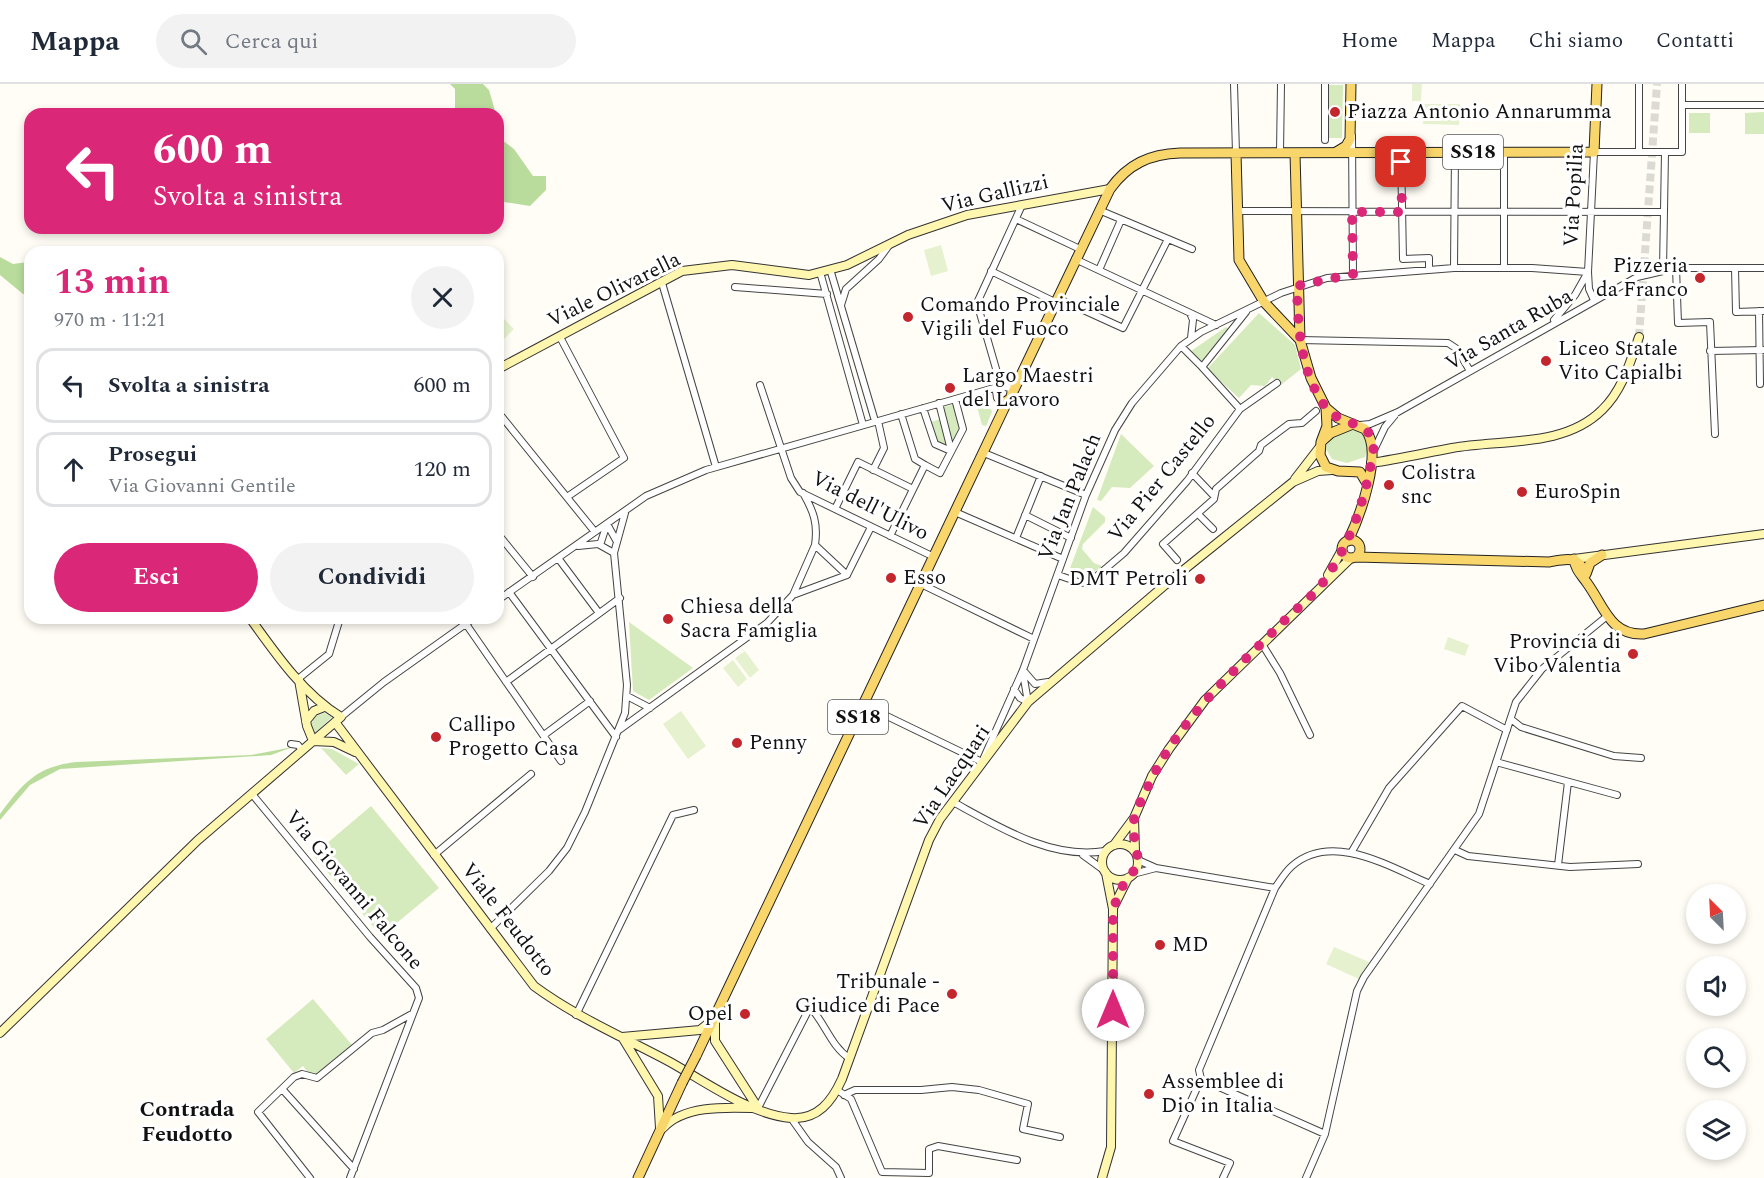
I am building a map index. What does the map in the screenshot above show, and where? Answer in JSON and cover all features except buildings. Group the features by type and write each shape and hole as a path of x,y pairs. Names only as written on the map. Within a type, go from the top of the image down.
{"main road":[{"path":"1331,153 1346,146 1352,131 1351,84"},
{"name":"Via Popilia","path":"1594,152 1597,84"},
{"name":"SS18","path":"638,1178 1002,415 1003,398 1021,374 1099,210 1121,174 1154,155 1594,152"},
{"path":"1236,153 1239,260 1264,302 1300,340"},
{"path":"1295,153 1300,340 1305,364 1327,426 1320,445 1322,462 1332,470 1364,474 1366,486"},
{"path":"1321,410 1358,424 1372,439 1373,452 1358,519 1355,549"},
{"path":"1320,445 1331,433 1358,424"},
{"path":"1346,471 1371,463"},
{"path":"1342,550 1355,549 1375,558 1551,561 1574,558 1580,562 1584,577 1606,616 1621,630 1644,634 1764,605"},
{"path":"1584,577 1590,563 1602,555"},
{"path":"1551,561 1584,577"}],"street":[{"path":"1234,84 1236,153"},
{"path":"1280,153 1281,84"},
{"path":"1325,84 1325,140"},
{"path":"1639,152 1640,84"},
{"path":"1594,152 1682,152 1682,84"},
{"path":"1682,105 1764,105"},
{"path":"1352,131 1358,147 1371,153"},
{"path":"1352,131 1353,274"},
{"path":"1454,268 1455,152"},
{"path":"1503,152 1504,268"},
{"name":"Via Popilia","path":"1588,272 1594,152"},
{"path":"1663,270 1665,152"},
{"path":"1401,153 1403,259 1429,258 1429,269"},
{"name":"Via Gallizzi","path":"890,244 967,215 1110,189"},
{"path":"1003,398 977,303 1022,205"},
{"path":"1099,210 1167,241 1192,249"},
{"path":"1237,211 1664,212"},
{"path":"1016,219 1080,249"},
{"path":"1099,270 1121,220"},
{"path":"991,271 1123,328 1167,241"},
{"path":"841,305 846,289 879,259 890,244"},
{"name":"Viale Olivarella","path":"504,366 682,271 732,265 809,275 847,265 890,244"},
{"path":"1075,259 1190,312 1203,331"},
{"name":"Via Jan Palach","path":"982,762 1023,670 1086,495 1115,430 1126,412 1181,345 1203,331 1297,286 1353,274 1454,268 1588,272"},
{"path":"1676,268 1678,323 1710,322 1715,434"},
{"name":"Via Santa Ruba","path":"1358,424 1370,424 1398,412 1637,277 1676,268 1764,268"},
{"path":"1735,268 1736,312 1762,311 1760,384"},
{"path":"830,269 884,448 873,470"},
{"path":"820,272 863,425"},
{"path":"1588,272 1589,289 1594,300"},
{"path":"1544,329 1567,307 1588,272"},
{"path":"662,283 716,467"},
{"path":"735,287 826,294"},
{"path":"1202,367 1248,309"},
{"path":"1196,318 1216,325"},
{"path":"1191,338 1196,318"},
{"path":"560,337 624,458 567,497"},
{"path":"1371,463 1428,455 1452,448 1535,439 1563,432 1581,424 1600,412 1611,400 1624,379 1639,337"},
{"path":"1300,340 1448,343 1457,349 1470,371"},
{"name":"Via Pier Castello","path":"1058,575 1081,583 1091,581 1124,553 1192,473 1240,409 1181,345"},
{"path":"1710,351 1762,350"},
{"path":"504,596 662,487 716,467 1000,386 1021,374"},
{"path":"1240,409 1277,383"},
{"name":"Via dell'Ulivo","path":"760,384 790,478 803,493 934,557"},
{"path":"1000,386 1010,388 1003,398"},
{"path":"979,392 1003,398"},
{"path":"901,414 915,459 940,473 963,429 955,399"},
{"path":"939,403 951,451"},
{"path":"923,408 935,444 951,451"},
{"path":"1177,560 1162,544 1214,500 1213,495 1216,489 1259,451 1261,445 1289,423 1302,423 1321,410"},
{"name":"Via Santa Ruba","path":"1373,452 1385,427 1398,412"},
{"path":"504,419 595,532"},
{"name":"Via Lacquari","path":"791,1118 820,1111 840,1092 849,1058 929,840 952,802 1028,702 1165,585 1293,482 1320,445"},
{"path":"984,453 1086,495"},
{"path":"835,509 858,462 913,489"},
{"path":"890,536 925,465"},
{"name":"Via Lacquari","path":"1293,482 1318,471 1332,470"},
{"path":"1192,473 1213,495"},
{"path":"1016,538 1041,476"},
{"path":"617,733 767,623 793,595 815,545 817,530 816,515 803,493"},
{"path":"490,929 549,871 567,848 585,812 617,733 627,696 620,598 614,553 625,512"},
{"path":"956,512 1063,559"},
{"path":"1198,514 1213,529"},
{"path":"1025,515 1071,538"},
{"path":"607,524 616,540"},
{"path":"600,545 607,524"},
{"path":"793,595 847,575 871,527"},
{"path":"1574,558 1764,534"},
{"path":"504,542 532,577"},
{"path":"574,547 590,543 600,545 614,553"},
{"path":"815,545 847,575"},
{"path":"1083,855 1106,851 1114,845 1134,818 1152,776 1189,720 1355,549"},
{"path":"1325,580 1342,550"},
{"path":"558,558 599,613"},
{"path":"921,584 1034,639"},
{"path":"509,592 590,701 617,733"},
{"path":"506,681 620,598"},
{"path":"1306,1178 1324,1134 1357,991 1479,814 1516,702 1542,669 1606,616"},
{"path":"255,624 334,722"},
{"path":"298,678 329,654 338,624"},
{"path":"0,1033 198,840 334,722 466,624 561,760"},
{"path":"1262,644 1280,673 1310,735"},
{"path":"1023,670 1035,684 1051,681"},
{"path":"1023,670 1028,702"},
{"path":"298,678 306,721 313,741"},
{"path":"1014,688 1020,698 1028,702"},
{"path":"627,696 650,708"},
{"path":"544,735 590,701"},
{"path":"864,705 982,762"},
{"path":"1351,853 1389,788 1462,706 1507,730"},
{"path":"306,721 314,711 324,707"},
{"path":"1510,719 1521,728 1614,756 1641,758"},
{"name":"Viale Feudotto","path":"334,722 534,986 576,1016 622,1037 702,1082 758,1108"},
{"path":"313,741 334,742 354,748"},
{"path":"291,744 298,745 302,750"},
{"path":"1496,762 1617,795"},
{"path":"434,855 531,774"},
{"path":"1558,866 1568,782"},
{"name":"Via Giovanni Falcone","path":"252,794 370,938 416,988 419,998 350,1178"},
{"path":"952,802 1024,839 1083,855 1114,879 1156,868"},
{"path":"576,1016 674,815 694,810"},
{"path":"1113,909 1122,887 1131,876 1136,855 1134,818"},
{"path":"1114,845 1126,844 1136,855 1156,868 1275,888"},
{"path":"1455,850 1468,856 1558,866 1638,864"},
{"path":"1102,1178 1111,1147 1113,909 1102,861 1106,851"},
{"path":"1223,1178 1230,1163 1173,1141 1201,1079 1199,1070 1275,888 1291,867 1307,856 1329,852 1364,855 1430,884"},
{"path":"758,1108 810,1007 819,1017 839,1051 849,1058"},
{"path":"310,1178 258,1112 294,1077 302,1074 317,1078 372,1033 383,1030 411,1015"},
{"path":"660,1132 661,1110 658,1096 622,1037 700,1030 715,1018"},
{"path":"715,1018 715,1041 758,1108"},
{"path":"1201,1079 1324,1134"},
{"path":"840,1092 921,1090 952,1086 980,1090 1028,1104 1023,1129 1060,1137"},
{"path":"283,1090 354,1169"},
{"path":"840,1092 851,1100 882,1172 928,1173 929,1149 938,1146 1017,1160"},
{"path":"660,1132 673,1117 684,1113 758,1108 791,1118 808,1142 836,1167 841,1178"}],"green space":[{"path":"450,84 483,84 489,90 494,108 455,108 455,89"},
{"path":"1412,84 1422,84 1421,101 1412,101"},
{"name":"Piazza Antonio Annarumma","path":"1328,85 1343,85 1342,138 1327,138"},
{"path":"1424,104 1460,104 1459,125 1423,124"},
{"path":"1764,112 1764,134 1745,134 1745,113"},
{"path":"1689,113 1710,113 1710,133 1689,133"},
{"path":"504,142 514,149 533,176 546,176 546,190 530,206 504,202"},
{"path":"941,245 948,271 931,276 924,250"},
{"path":"0,257 13,264 24,263 24,294 23,294 0,275"},
{"path":"1259,313 1295,345 1301,369 1281,385 1272,377 1265,386 1251,385 1239,398 1207,369"},
{"path":"504,319 514,329 504,339"},
{"path":"1226,327 1229,329 1201,362 1191,351"},
{"path":"981,402 990,407 992,412 986,426 982,425 976,403"},
{"path":"956,404 963,429 951,451 935,444 928,423 943,418 940,408"},
{"path":"1354,428 1365,434 1368,449 1365,457 1347,463 1332,459 1326,449 1330,440 1336,434"},
{"path":"1121,434 1154,466 1130,488 1112,487 1101,501 1097,500"},
{"path":"1093,507 1105,517 1105,522 1083,544 1082,549 1094,563 1102,566 1094,572 1079,574 1069,571"},
{"path":"629,622 693,668 649,700 633,691"},
{"path":"1448,637 1469,645 1465,656 1444,649"},
{"path":"745,651 759,670 750,678 735,658"},
{"path":"733,660 747,679 738,687 723,668"},
{"path":"681,711 706,746 688,759 663,724"},
{"path":"324,713 332,717 315,733 311,726 314,717"},
{"path":"293,747 271,755 60,769 30,785 0,820 0,814 24,785 41,772 63,764 251,755"},
{"path":"321,748 332,749 359,764 346,775"},
{"path":"371,806 439,888 381,936 313,855"},
{"path":"1334,947 1369,962 1361,980 1326,964"},
{"path":"313,999 352,1045 315,1075 309,1074 303,1066 294,1073 266,1039"}],"tunnel":[{"path":"1639,337 1657,84"}],"place":[{"name":"Piazza Antonio Annarumma","path":"1335,112"},
{"name":"Pizzeria da Franco","path":"1700,278"},
{"name":"Comando Provinciale Vigili del Fuoco","path":"908,317"},
{"name":"Liceo Statale Vito Capialbi","path":"1546,361"},
{"name":"Largo Maestri del Lavoro","path":"950,388"},
{"name":"Colistra snc","path":"1389,485"},
{"name":"EuroSpin","path":"1522,492"},
{"name":"Esso","path":"891,578"},
{"name":"DMT Petroli","path":"1200,579"},
{"name":"Chiesa della Sacra Famiglia","path":"668,619"},
{"name":"Provincia di Vibo Valentia","path":"1633,654"},
{"name":"Callipo Progetto Casa","path":"436,737"},
{"name":"Penny","path":"737,743"},
{"name":"MD","path":"1160,945"},
{"name":"Tribunale - Giudice di Pace","path":"952,994"},
{"name":"Opel","path":"745,1014"},
{"name":"Assemblee di Dio in Italia","path":"1149,1094"}],"district":[{"name":"Contrada Feudotto","path":"187,1122"}],"route":[{"path":"1113,1010 1113,909 1122,887 1138,865 1133,828 1134,818 1152,776 1168,749 1205,700 1325,580 1358,519 1374,446 1369,434 1360,425 1344,421 1326,408 1311,378 1302,354 1297,286 1353,274 1352,212 1402,212 1401,162"}]}
